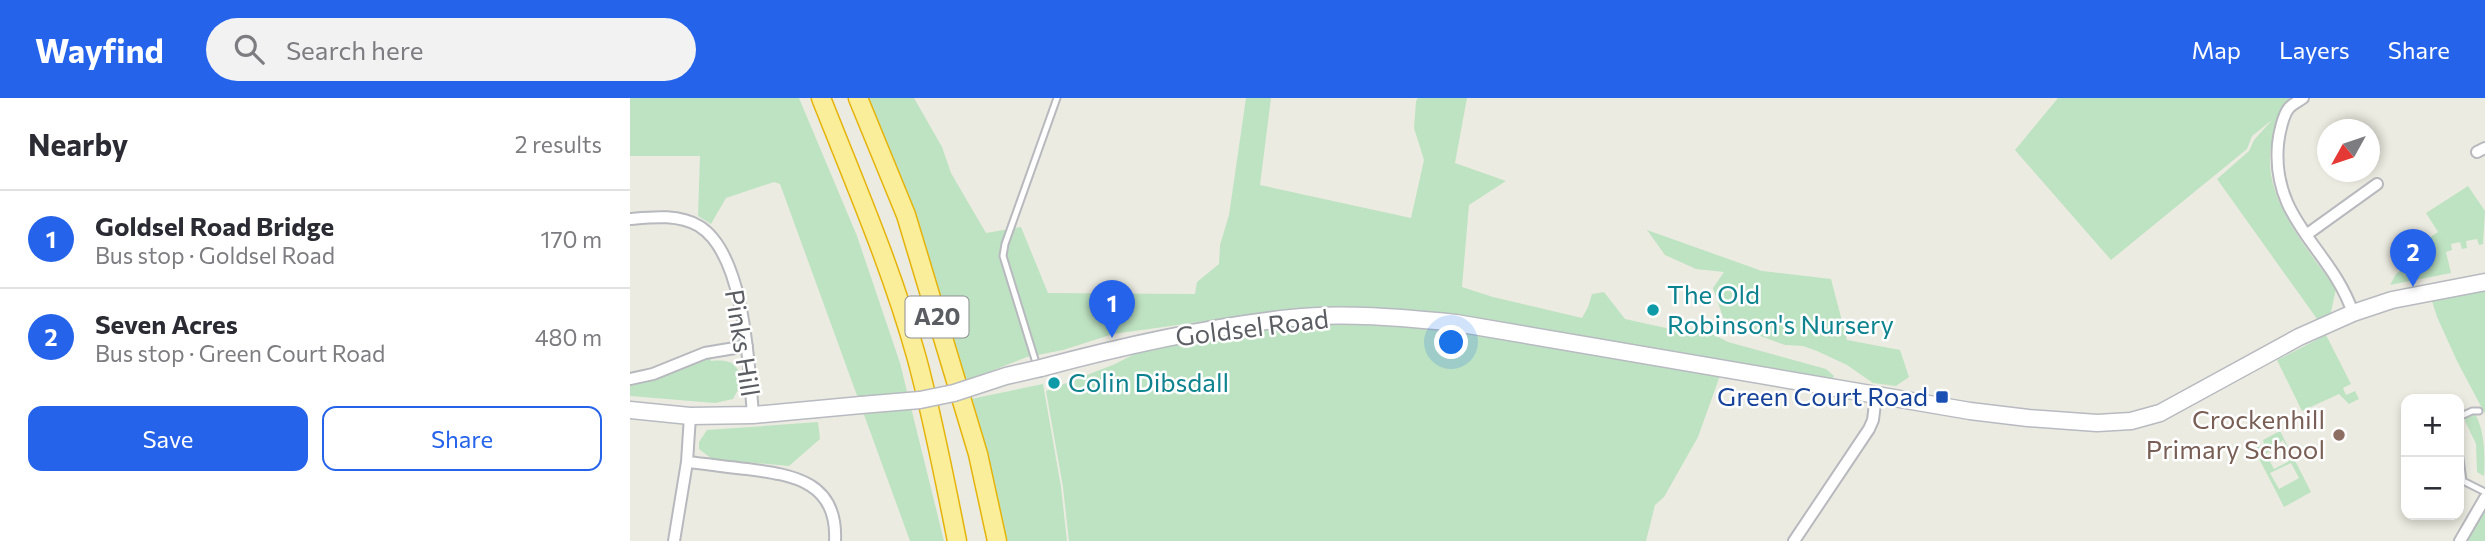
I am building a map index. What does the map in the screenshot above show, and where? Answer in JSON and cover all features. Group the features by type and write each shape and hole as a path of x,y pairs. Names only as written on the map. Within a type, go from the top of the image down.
{"highway":[{"name":"A20","path":"821,98 874,231 916,356 942,460 957,541"},
{"name":"A20","path":"858,98 906,215 978,454 997,541"}],"main road":[{"path":"1876,395 2028,418 2097,423 2131,421 2160,413 2299,337 2353,313 2392,300 2485,282"},
{"name":"Goldsel Road","path":"630,410 691,416 753,415 932,398 1113,348 1293,318 1397,317 1455,323 1876,395"}],"street":[{"path":"2302,98 2289,108 2279,137 2277,159 2283,196 2290,211 2343,288 2353,313"},
{"path":"2306,234 2377,184"},
{"name":"Pinks Hill","path":"630,219 678,218 700,227 711,238 732,278 741,310 753,415"},
{"path":"630,379 653,374 705,353 747,346"},
{"path":"1794,541 1869,429 1873,420 1876,395"},
{"path":"674,541 687,462 691,416"},
{"path":"687,462 783,474 811,485 823,496 835,518 835,541"},
{"path":"2460,541 2485,498"}],"lane":[{"path":"1039,369 1003,256 1057,98"},
{"path":"2464,415 2479,411"},
{"path":"2460,457 2463,481 2485,492"}],"green space":[{"path":"630,98 799,98 857,236 900,363 944,541 910,541 780,184 774,182 726,198 711,224 698,216 700,156 630,156"},
{"path":"859,98 914,98 942,147 951,173 986,233 1021,227 1048,293 1195,294 1197,282 1219,264 1246,98 1271,98 1260,185 1411,218 1424,160 1414,128 1416,101 1418,98 1467,98 1455,163 1506,181 1469,205 1462,287 1582,318 1592,294 1604,292 1625,319 1675,330 1701,328 1728,342 1826,369 1834,376 1832,379 1721,360 1397,316 1235,317 1113,334 1063,350 1027,357 958,384"},
{"path":"2058,98 2297,98 2274,135 2270,156 2271,177 2277,197 2298,236 2336,289 2331,312 2322,326 2217,179 2249,151 2254,140 2272,120 2252,136 2247,149 2111,260 2015,150"},
{"path":"2468,186 2485,211 2483,244 2479,245 2477,239 2466,241 2467,248 2462,249 2460,242 2451,244 2452,250 2446,252 2451,273 2390,285 2396,274 2412,262 2406,253 2438,232 2426,213"},
{"path":"1647,230 1762,271 1831,279 1847,340 1900,350 1909,377 1896,386 1873,383 1847,365 1817,351 1803,346 1785,345 1725,323 1713,288 1724,272 1696,269 1665,255"},
{"path":"2485,290 2485,414 2457,361 2432,301"},
{"path":"1397,319 1722,370 1698,437 1664,497 1655,505 1646,541 1069,541 1063,487 1046,391 1115,364 1162,340 1235,327"},
{"path":"2326,335 2351,384 2343,388 2346,395 2355,391 2359,399 2349,404 2339,394 2302,411 2277,360"},
{"path":"710,357 711,361 730,362 738,370 739,388 733,399 715,403 630,396 630,385 651,380"},
{"path":"1043,384 1061,487 1067,541 998,541 961,401"},
{"path":"2475,414 2483,436 2484,476 2477,472 2476,444 2465,421 2466,416"},
{"path":"818,422 820,439 789,466 712,459 699,449 699,442 707,430"},
{"path":"2280,431 2311,492 2284,507 2254,449 2264,444 2263,440","holes":["2283,440 2293,459 2274,469 2266,454","2291,463 2299,478 2279,489 2270,473"]},
{"path":"2485,508 2485,541 2467,541"}],"place":[{"name":"Seven Acres","path":"2413,287"},
{"name":"The Old Robinson's Nursery","path":"1653,310"},
{"name":"Goldsel Road Bridge","path":"1112,338"},
{"name":"Colin Dibsdall","path":"1054,383"},
{"name":"Green Court Road","path":"1942,397"},
{"name":"Crockenhill Primary School","path":"2339,435"}]}
